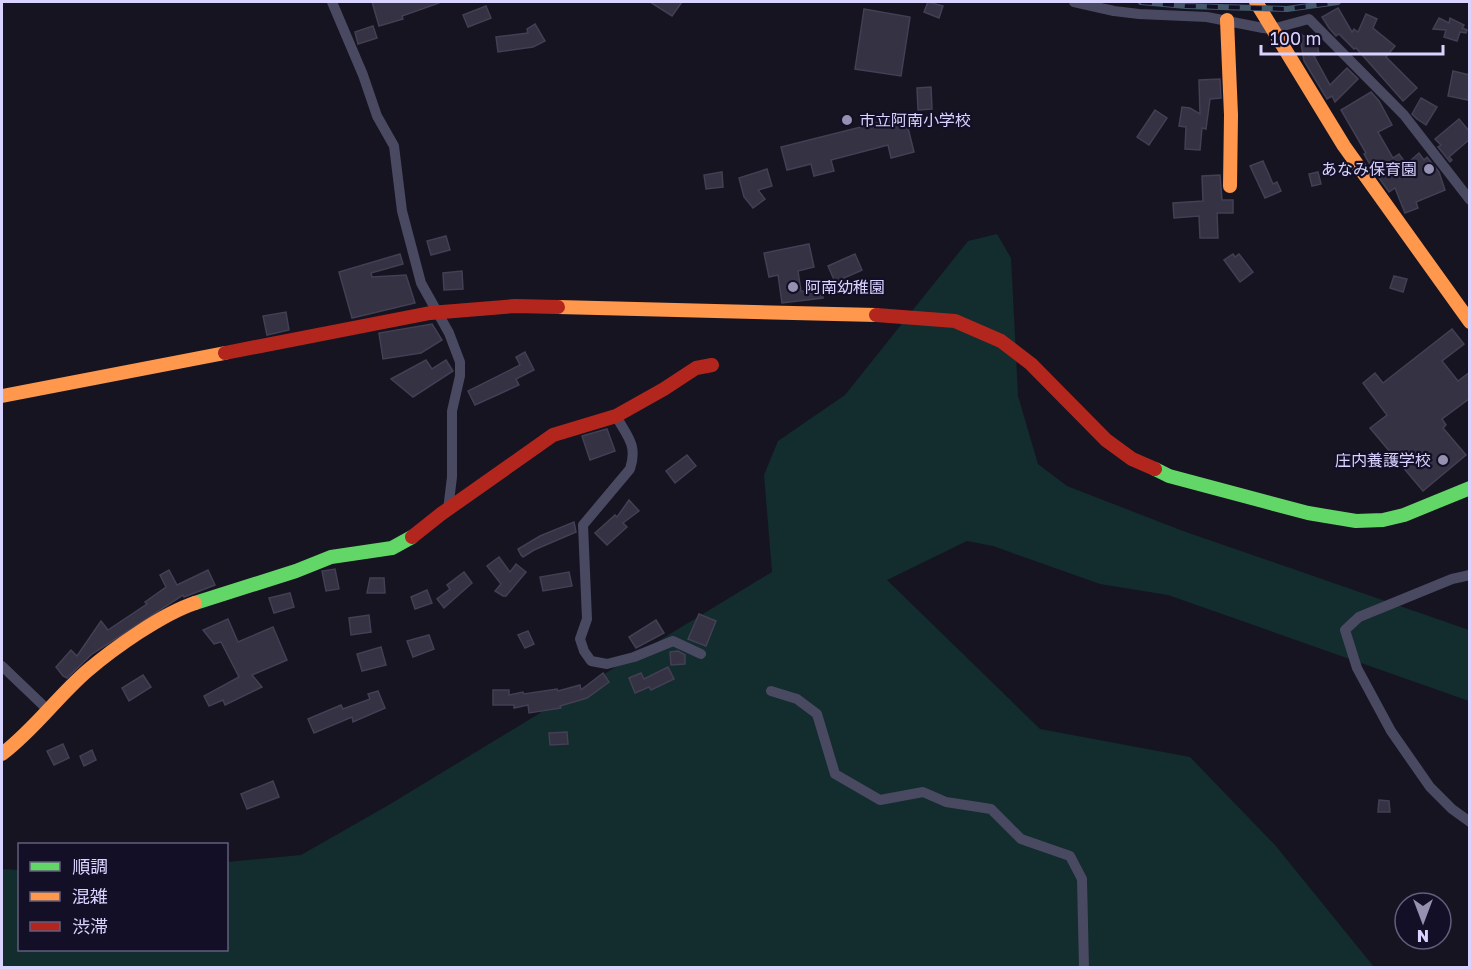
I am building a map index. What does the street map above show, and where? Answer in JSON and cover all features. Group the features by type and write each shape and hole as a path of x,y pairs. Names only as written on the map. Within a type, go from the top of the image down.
{"street":[{"path":"332,2 366,82 377,116 394,146 402,211 421,283 449,333 461,369 453,404 452,477 448,510"},
{"path":"1074,2 1139,14 1207,17 1272,28 1309,19 1404,115 1470,200"},
{"path":"1256,2 1344,146 1470,322"},
{"path":"1227,21 1231,115 1230,186"},
{"path":"2,396 438,312 495,307 567,307 904,316 944,320 970,326 1001,341 1031,364 1106,440 1132,459 1169,477 1308,513 1356,521 1383,520 1404,515 1470,488"},
{"path":"2,754 22,739 87,671 134,637 183,607 296,571 331,557 392,548 413,537 553,435 616,416 696,368 712,365"},
{"path":"616,416 634,449 633,459 630,469 584,525 587,619 580,639 583,650 591,661 607,664 634,657 673,641 701,654"},
{"path":"1470,575 1452,579 1359,616 1345,630 1357,668 1392,731 1430,787 1452,809 1470,822"},
{"path":"2,666 48,710"},
{"path":"771,691 797,699 817,714 836,774 880,800 923,792 946,802 991,809 1021,839 1070,856 1082,879 1084,968"}],"green space":[{"path":"997,234 1011,258 1018,396 1038,464 1067,486 1183,531 1469,630 1469,701 1168,595 1100,584 993,546 967,541 887,580 1040,729 1190,757 1275,845 1374,967 2,968 2,869 18,870 18,951 228,951 228,862 301,855 387,806 772,572 764,475 778,441 845,395 968,241"}],"building":[{"path":"372,2 439,3 402,16 403,19 379,26"},
{"path":"650,2 682,2 672,16"},
{"path":"928,2 943,6 939,18 924,12"},
{"path":"486,6 491,18 468,27 463,15"},
{"path":"1338,8 1352,32 1354,29 1358,32 1366,14 1377,19 1373,28 1395,46 1386,57 1417,88 1403,101 1356,48 1354,49 1339,34 1336,36 1329,28 1322,17"},
{"path":"864,9 910,17 901,76 855,69"},
{"path":"1439,18 1449,23 1450,18 1464,25 1462,28 1467,30 1466,33 1460,32 1457,41 1444,37 1446,30 1433,29"},
{"path":"535,24 545,41 533,47 498,52 496,37 528,33 527,29"},
{"path":"373,26 377,38 358,44 355,32"},
{"path":"1299,32 1303,36 1314,35 1316,37 1319,55 1314,56 1330,85 1347,68 1358,79 1335,102 1332,96 1327,99 1304,61"},
{"path":"1453,71 1470,75 1468,100 1448,96"},
{"path":"1220,79 1221,98 1210,99 1206,129 1202,128 1200,150 1185,149 1186,127 1179,126 1182,107 1190,108 1200,114 1199,80"},
{"path":"931,87 932,109 918,110 917,88"},
{"path":"1371,92 1379,101 1392,125 1378,132 1393,158 1399,154 1405,162 1402,168 1419,153 1424,160 1427,157 1439,172 1445,190 1416,202 1418,208 1405,213 1395,188 1389,192 1372,168 1341,110"},
{"path":"1421,98 1437,107 1426,125 1412,114"},
{"path":"1155,110 1167,118 1149,145 1137,137"},
{"path":"905,116 914,152 891,158 888,145 831,160 834,171 814,176 811,164 787,170 781,147"},
{"path":"1459,119 1470,132 1470,139 1449,157 1452,160 1450,162 1438,147 1441,145 1435,139"},
{"path":"1263,161 1273,184 1277,182 1281,191 1265,198 1250,166"},
{"path":"767,169 772,186 758,190 765,199 753,208 744,197 739,178"},
{"path":"722,172 723,187 706,189 704,175"},
{"path":"1318,172 1321,184 1312,186 1309,174"},
{"path":"1220,175 1222,200 1233,200 1233,213 1217,213 1218,238 1200,238 1199,216 1174,218 1173,203 1203,201 1202,176"},
{"path":"446,236 450,250 431,255 427,241"},
{"path":"809,244 814,267 798,271 801,291 823,295 823,298 782,303 778,275 769,277 764,253"},
{"path":"400,254 403,264 371,273 372,277 406,275 415,303 352,318 339,272"},
{"path":"855,254 862,270 835,282 828,266"},
{"path":"1233,254 1235,257 1239,254 1253,272 1240,282 1224,260"},
{"path":"462,271 463,289 444,290 443,273"},
{"path":"1394,276 1407,279 1403,292 1390,288"},
{"path":"286,312 289,330 267,335 263,316"},
{"path":"432,324 442,340 421,353 383,359 379,333"},
{"path":"1452,329 1464,344 1442,361 1458,381 1470,372 1470,398 1442,419 1446,425 1443,428 1466,455 1423,491 1370,428 1387,415 1363,383 1375,373 1383,383"},
{"path":"525,352 534,370 516,379 519,385 475,405 468,391 520,365 516,357"},
{"path":"426,360 432,369 446,360 453,371 413,397 391,379"},
{"path":"607,429 615,451 590,460 582,436"},
{"path":"687,455 696,466 675,483 666,471"},
{"path":"629,500 639,511 623,523 627,527 607,545 595,533 615,515 617,517"},
{"path":"574,522 576,532 523,557 521,555 518,549 540,536"},
{"path":"499,557 510,572 516,564 526,572 506,596 495,591 501,584 487,566"},
{"path":"335,569 339,589 326,591 322,571"},
{"path":"169,570 177,585 208,570 215,585 184,597 183,595 92,654 67,678 63,676 56,667 71,650 77,656 101,621 108,630 147,604 145,602 166,587 160,575"},
{"path":"464,572 472,583 444,608 437,599 450,589 447,585"},
{"path":"569,572 572,586 543,591 540,577"},
{"path":"370,578 384,578 385,593 367,593"},
{"path":"427,590 432,603 415,609 411,597"},
{"path":"290,593 294,607 274,613 269,598"},
{"path":"699,614 716,621 706,646 688,639"},
{"path":"369,615 371,632 351,635 349,618"},
{"path":"228,619 238,642 273,627 287,660 252,675 262,687 225,705 223,700 209,706 204,696 239,677 221,642 214,644 203,630"},
{"path":"656,620 664,633 636,648 629,637"},
{"path":"528,631 534,644 525,648 518,635"},
{"path":"429,635 434,649 413,657 407,641"},
{"path":"381,647 386,665 362,671 357,654"},
{"path":"678,651 685,655 685,664 671,665 670,652"},
{"path":"668,667 674,679 651,690 649,687 635,693 629,678 641,673 644,679"},
{"path":"603,673 609,682 587,698 560,706 561,708 529,713 528,705 514,708 514,705 493,705 493,690 509,690 509,695 557,689 558,691 580,685 581,690"},
{"path":"143,675 151,687 129,701 122,688"},
{"path":"378,691 385,708 353,722 352,717 314,733 308,719 341,705 343,709 370,699 368,694"},
{"path":"567,732 568,744 550,745 549,733"},
{"path":"63,744 69,758 54,765 47,751"},
{"path":"92,750 96,760 84,766 80,756"},
{"path":"273,781 279,797 247,809 241,794"},
{"path":"1379,800 1389,801 1390,812 1378,812"}],"railway":[{"path":"1141,2 1186,6 1287,9 1338,2"}],"traffic: fast":[{"path":"1155,469 1169,476 1308,513 1356,521 1383,520 1404,515 1470,488"},
{"path":"195,603 296,571 331,557 392,548 412,537"}],"traffic: slow":[{"path":"1256,2 1344,146 1470,322"},
{"path":"1227,20 1231,115 1230,186"},
{"path":"558,307 876,315"},
{"path":"2,396 225,353"},
{"path":"2,754 25,735 76,681 98,662 153,623 195,603"}],"traffic: jam":[{"path":"225,353 430,313 515,306 558,307"},
{"path":"876,315 955,321 1001,341 1031,364 1106,440 1132,459 1155,469"},
{"path":"412,537 553,435 616,416 696,368 712,365"}],"place":[{"name":"市立阿南小学校","path":"847,120"},
{"name":"あなみ保育園","path":"1429,169"},
{"name":"阿南幼稚園","path":"793,287"},
{"name":"庄内養護学校","path":"1443,460"}]}
